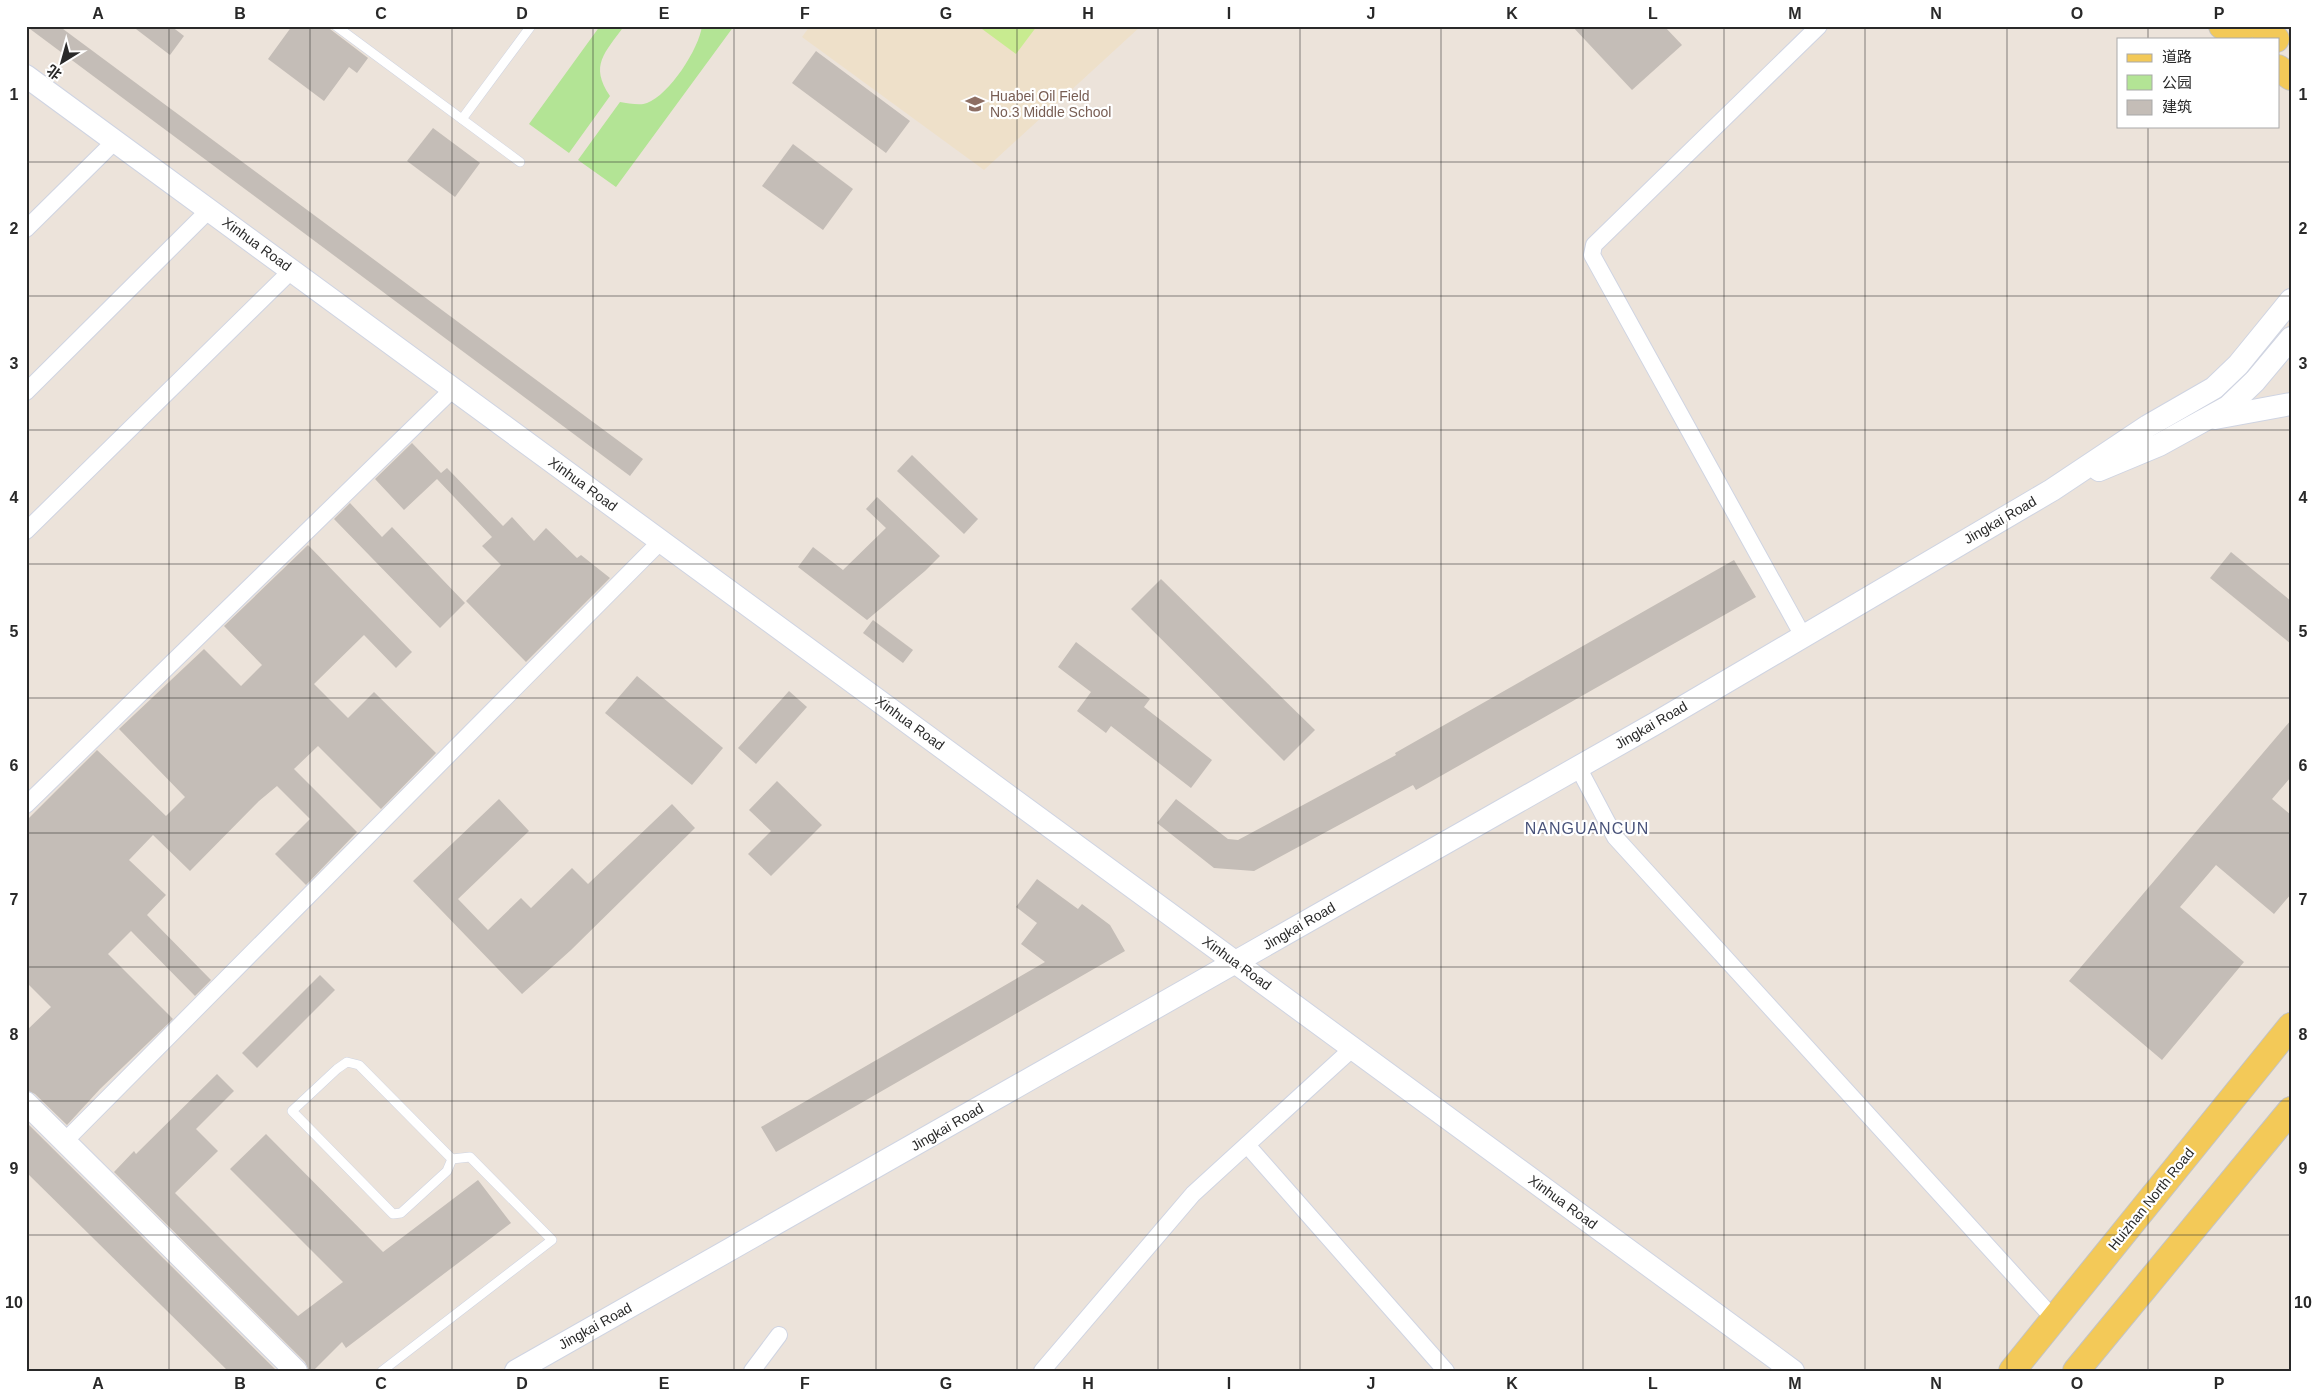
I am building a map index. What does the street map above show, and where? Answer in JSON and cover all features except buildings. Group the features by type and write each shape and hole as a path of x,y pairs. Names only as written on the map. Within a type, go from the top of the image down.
{"main road":[{"path":"2222,26 2238,38"},
{"path":"2259,26 2274,38"},
{"path":"2280,42 2291,50"},
{"path":"2280,69 2291,77"},
{"name":"Xinhua Road","path":"30,85 115,141 292,270 1794,1371"},
{"path":"2052,490 2148,426 2214,388 2238,365 2291,300"},
{"path":"2052,490 2159,446 2228,406 2248,387 2291,338"},
{"path":"2207,419 2291,404"},
{"name":"Jingkai Road","path":"516,1371 1578,767 2052,490"},
{"name":"Huizhan North Road","path":"2012,1371 2291,1026"},
{"path":"26,1103 296,1371"},
{"path":"2076,1371 2291,1110"}],"street":[{"path":"1803,636 1592,255 1594,245 1820,26"},
{"path":"26,229 115,141"},
{"path":"26,392 209,210"},
{"path":"26,531 292,270"},
{"path":"26,805 453,388"},
{"path":"65,1141 661,541"},
{"path":"1578,767 1614,837 2054,1319"},
{"path":"1042,1371 1194,1194 1353,1048"},
{"path":"1247,1145 1446,1371"},
{"path":"752,1371 779,1335"}],"lane":[{"path":"336,26 520,162"},
{"path":"462,119 531,26"},
{"path":"347,1062 360,1065 452,1159 447,1171 401,1213 393,1214 292,1110 347,1062"},
{"path":"382,1371 552,1240 470,1157 452,1159"}],"shaded area":[{"name":"Huabei Oil Field No.3 Middle School","path":"810,26 1141,26 984,170 802,37"}],"green space":[{"path":"600,26 624,26 606,52 600,67 604,85 610,96 569,153 529,124"},
{"path":"702,26 734,26 616,187 578,160 620,102 644,104 656,98 664,91 682,70 700,36"},
{"path":"978,26 1037,26 1016,54"}],"place":[{"name":"Huabei Oil Field No.3 Middle School","path":"975,104"}],"district":[{"name":"NANGUANCUN","path":"1587,828"}]}
